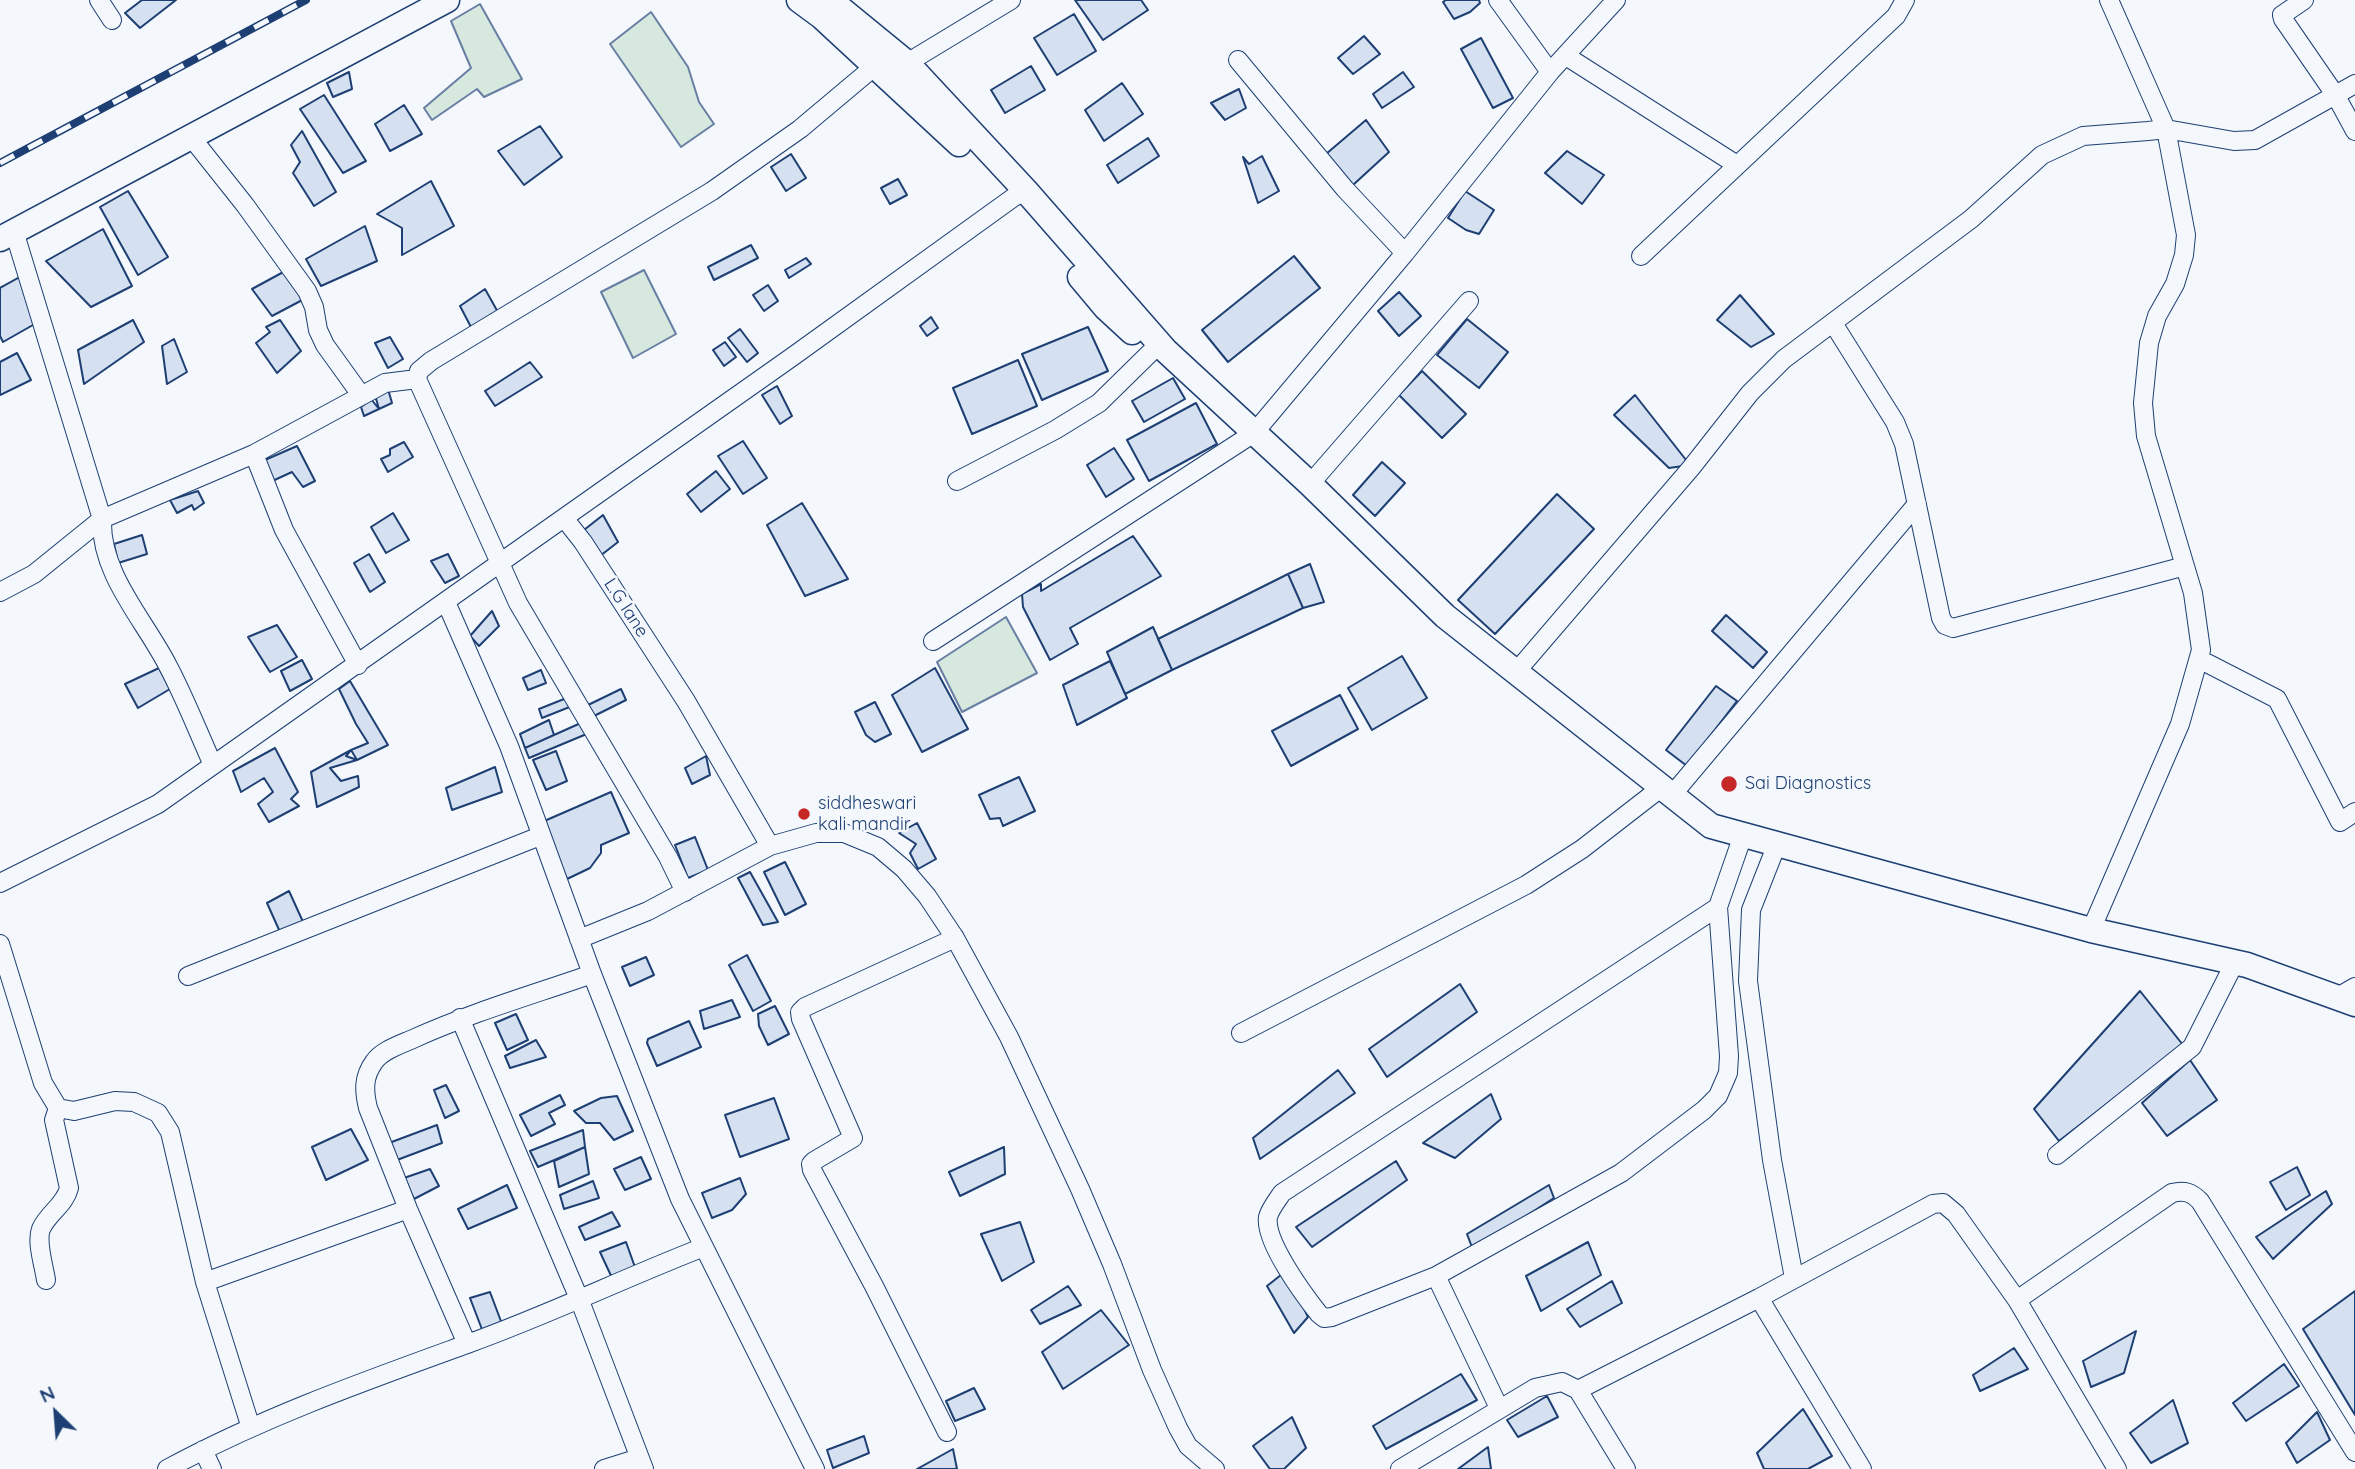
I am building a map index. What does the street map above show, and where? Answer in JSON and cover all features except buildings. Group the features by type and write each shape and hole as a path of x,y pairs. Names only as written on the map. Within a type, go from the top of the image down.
{"main road":[{"path":"7,235 447,0"},
{"path":"799,0 1020,194"},
{"path":"830,0 907,63 1020,194 1160,349 1310,484 1445,616 1712,826 2091,930 2235,962 2349,996"}],"street":[{"path":"99,0 111,20"},
{"path":"907,63 1012,0"},
{"path":"1499,0 1549,72"},
{"path":"933,641 1254,433 1405,253 1549,72 1616,0"},
{"path":"1640,256 1896,16 1905,0"},
{"path":"2091,930 2180,724 2201,650 2185,566 2146,436 2143,403 2149,343 2157,316 2175,284 2184,255 2186,235 2166,129 2109,0"},
{"path":"2304,0 2284,12 2283,19 2336,96 2355,131"},
{"path":"1566,56 1737,165"},
{"path":"1238,60 1345,189 1405,253"},
{"path":"685,892 662,847 518,603 417,379 419,371 431,361 712,191 800,129 875,66"},
{"path":"1516,672 1691,468 1750,393 1784,359 1971,219 2042,155 2083,136 2166,129 2234,141 2255,139 2355,84"},
{"path":"191,137 307,290 325,345 361,395"},
{"path":"0,883 158,804 1020,194"},
{"path":"7,235 102,519 109,564 170,670 213,765"},
{"path":"1310,484 1469,301"},
{"path":"1833,323 1895,422 1904,444 1941,618 1945,625 1953,628 2185,566"},
{"path":"957,481 1055,430 1098,403 1160,349"},
{"path":"0,592 34,574 102,519 254,454 386,383 417,379"},
{"path":"254,454 284,530 358,665"},
{"path":"1241,1033 1526,885 1667,791 1917,504"},
{"name":"L.G lane","path":"564,518 583,542 686,701 769,846"},
{"path":"446,602 509,746 540,836 664,1159 704,1247 815,1469"},
{"path":"2199,659 2277,699 2340,822 2355,813"},
{"path":"579,939 648,911 769,846 816,833 844,833 878,847 905,869 927,896 954,938 1009,1037 1112,1264 1152,1370 1178,1429 1188,1446 1215,1469"},
{"path":"1718,907 1282,1192 1268,1216 1270,1233 1276,1248 1324,1318 1436,1276 1621,1173 1718,1097 1728,1073 1729,1056 1718,907 1743,835"},
{"path":"188,976 540,836"},
{"path":"1777,844 1751,910 1748,981 1770,1146 1794,1278"},
{"path":"947,1432 812,1170 811,1164 814,1161 853,1138 800,1012 805,1007 954,938"},
{"path":"0,944 43,1083 58,1108 54,1121 69,1188 67,1198 41,1230 46,1280"},
{"path":"2057,1155 2192,1047 2235,962"},
{"path":"467,1344 408,1209 369,1108 365,1095 365,1080 375,1060 389,1050 460,1018 592,974"},
{"path":"460,1018 580,1301 642,1463 604,1469"},
{"path":"58,1108 74,1111 115,1101 134,1102 158,1113 170,1132 205,1282 251,1428"},
{"path":"2017,1300 2172,1194 2182,1191 2192,1194 2200,1201 2355,1452"},
{"path":"1578,1390 1933,1204 1942,1203 1956,1214 2017,1300 2118,1469"},
{"path":"205,1282 408,1209"},
{"path":"167,1469 251,1428 355,1385 580,1301 632,1276 704,1247"},
{"path":"1436,1276 1499,1408"},
{"path":"1759,1297 1862,1469"},
{"path":"1400,1469 1535,1388 1562,1382 1578,1390 1626,1469"},
{"path":"202,1450 212,1469"}],"shaded area":[{"path":"480,4 522,79 484,97 477,89 432,120 424,108 471,68 451,21"},
{"path":"651,12 688,67 699,102 714,124 681,147 610,44"},
{"path":"644,270 676,334 633,358 601,292"},
{"path":"1006,617 1037,673 962,712 937,662"}],"railway":[{"path":"0,163 306,0"}],"place":[{"name":"Sai Diagnostics","path":"1729,784"},
{"name":"siddheswari kali mandir","path":"804,814"}]}
